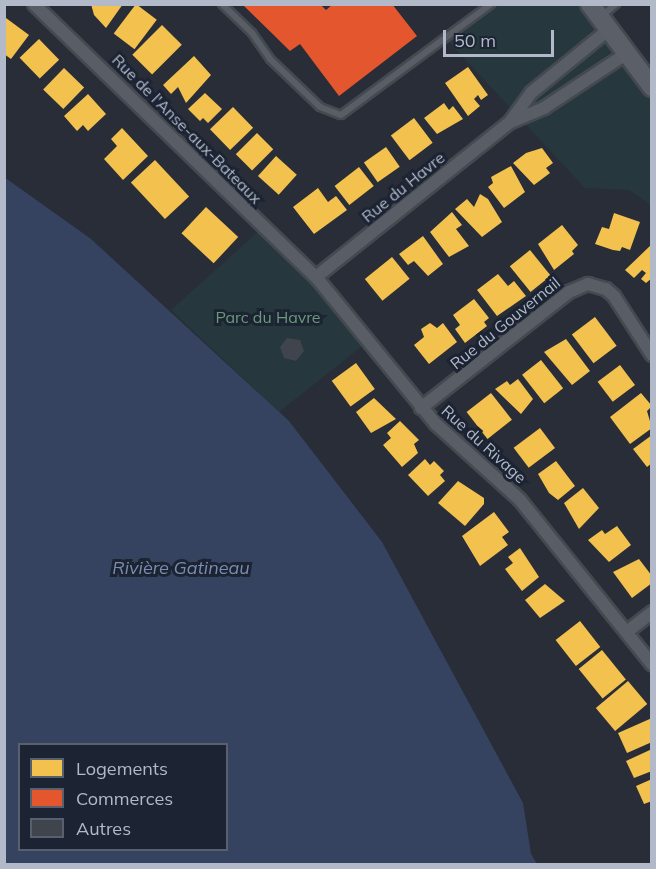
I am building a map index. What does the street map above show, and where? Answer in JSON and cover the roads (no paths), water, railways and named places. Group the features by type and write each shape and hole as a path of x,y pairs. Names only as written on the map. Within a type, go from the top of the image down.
{"main road":[{"path":"582,4 599,18 651,87"}],"street":[{"name":"Rue de l'Anse-aux-Bateaux","path":"34,4 316,277"},
{"name":"Rue du Havre","path":"316,277 510,122 532,92 599,18"},
{"name":"Rue du Havre","path":"510,122 544,108 626,54"},
{"name":"Rue du Rivage","path":"316,277 421,408 458,447 505,484 628,631 651,664"},
{"name":"Rue du Gouvernail","path":"421,408 569,292 588,284 606,289 614,297 651,355"},
{"path":"628,631 651,612"}],"lane":[{"path":"222,4 252,33 270,59 320,107 335,115 348,112 491,4"},
{"path":"599,18 616,4"}],"water":[{"name":"Rivière Gatineau","path":"4,177 91,239 289,421 382,542 523,803 531,854 537,864 5,864"}],"park label":[{"name":"Parc du Havre","path":"268,317"}]}
